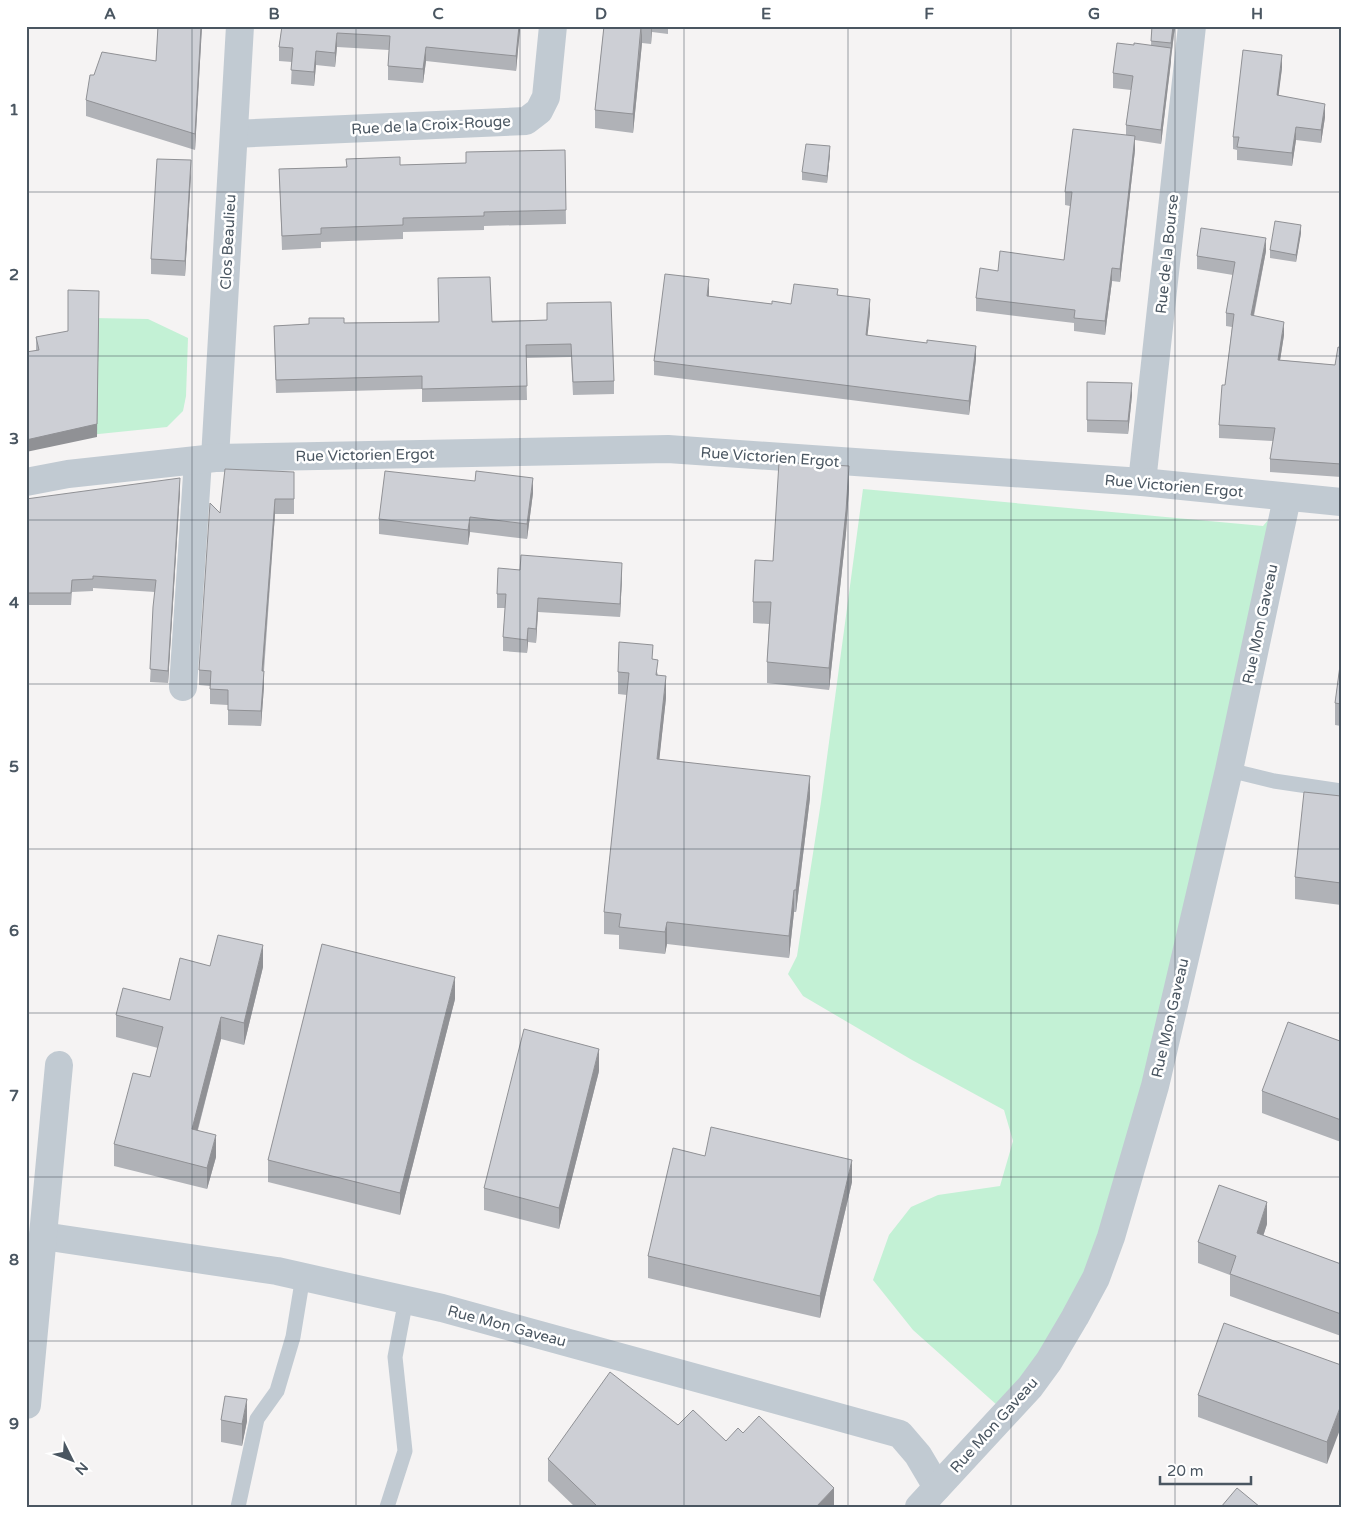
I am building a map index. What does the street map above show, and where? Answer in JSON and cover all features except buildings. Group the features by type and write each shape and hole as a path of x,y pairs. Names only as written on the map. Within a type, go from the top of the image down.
{"street":[{"name":"Clos Beaulieu","path":"206,459 234,134 240,26"},
{"name":"Rue de la Croix-Rouge","path":"234,134 526,121 539,110 546,97 554,26"},
{"name":"Rue de la Bourse","path":"1142,482 1192,26"},
{"name":"Rue Victorien Ergot","path":"26,482 68,474 206,459 668,449 1142,482 1341,502"},
{"path":"183,687 206,459"},
{"name":"Rue Mon Gaveau","path":"919,1507 935,1497 1030,1387 1049,1361 1096,1278 1111,1236 1154,1086 1229,770 1287,498"},
{"path":"26,1405 59,1065"},
{"name":"Rue Mon Gaveau","path":"43,1236 303,1276 406,1299 900,1434 918,1455 935,1497"}],"lane":[{"path":"1229,770 1274,782 1341,791"},
{"path":"238,1507 257,1420 277,1391 293,1337 303,1276"},
{"path":"387,1507 404,1451 394,1357 406,1299"}],"green space":[{"path":"93,318 148,319 188,338 186,396 183,411 167,427 89,435"},
{"path":"863,489 1263,526 1287,498 1111,1237 1007,1414 913,1330 873,1280 889,1235 911,1207 938,1195 1000,1186 1013,1141 1004,1110 912,1060 803,996 788,974 797,956 821,802"}]}
